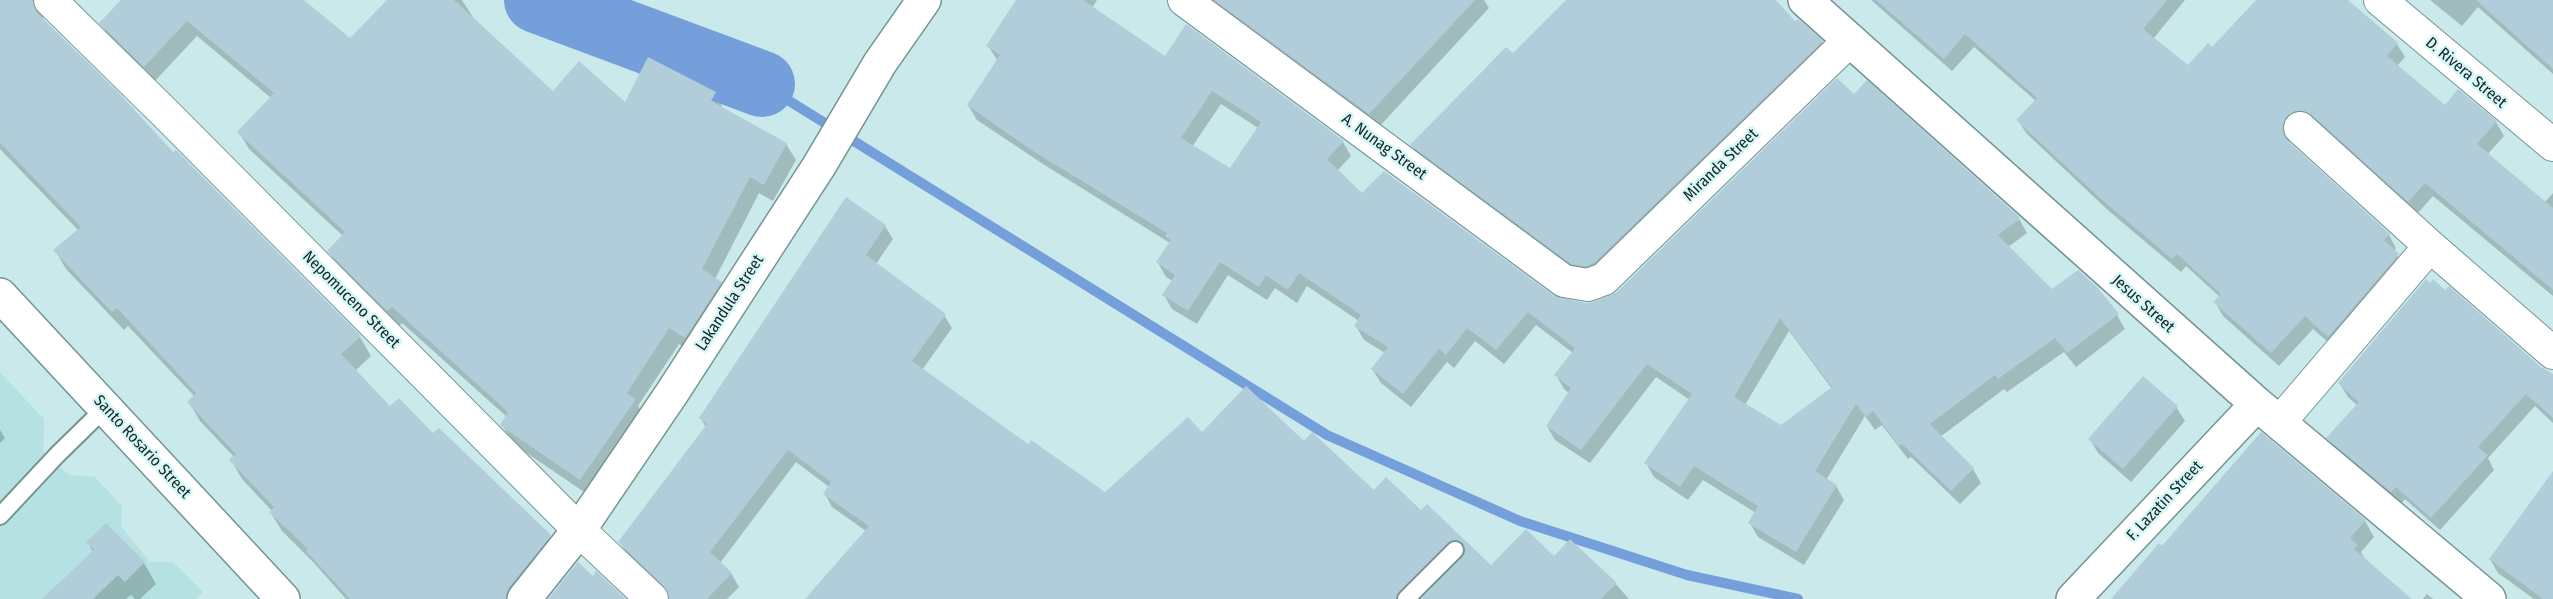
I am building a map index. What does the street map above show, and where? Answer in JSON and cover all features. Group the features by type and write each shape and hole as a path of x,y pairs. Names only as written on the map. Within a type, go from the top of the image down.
{"main road":[{"name":"Lakandula Street","path":"524,599 579,530 672,393 819,166 880,63 924,0"},
{"name":"Jesus Street","path":"1805,0 2268,413 2489,599"},
{"name":"Santo Rosario Street","path":"0,296 283,599"},
{"name":"F. Lazatin Street","path":"2073,599 2268,413"}],"street":[{"name":"Nepomuceno Street","path":"50,0 177,124 579,530 652,599"},
{"name":"A. Nunag Street","path":"1185,0 1564,280 1588,285"},
{"name":"D. Rivera Street","path":"2380,0 2553,145"},
{"name":"Miranda Street","path":"1588,285 1604,279 1850,40"},
{"path":"2300,128 2553,353"},
{"path":"2268,413 2430,246"}],"lane":[{"path":"0,516 57,454 105,408"},
{"path":"1406,599 1455,550"}],"shaded area":[{"path":"0,372 44,419 43,451 69,475 95,477 122,506 121,526 150,562 173,562 203,592 196,599 0,599"}],"building":[{"path":"0,0 33,0 37,13 119,93 173,152 176,150 361,336 341,354 390,406 399,398 433,433 439,428 548,532 551,536 509,587 506,599 350,599 306,551 308,549 269,512 274,507 229,460 236,454 187,402 196,393 117,308 112,312 53,250 81,227 0,143"},
{"path":"121,0 304,0 350,38 387,0 454,0 553,91 579,61 625,102 648,57 716,92 711,101 787,143 764,185 750,177 702,269 722,282 685,338 669,328 627,393 636,399 580,480 500,425 508,412 392,307 387,311 327,251 345,232 237,132 274,93 187,21 144,67 99,23"},
{"path":"1016,0 1083,0 1165,56 1186,24 1344,141 1327,159 1362,193 1384,171 1553,295 1585,303 1594,302 1617,292 1837,78 1854,94 1867,80 2018,216 2020,219 1998,235 2052,289 2078,270 2097,287 2119,314 2067,353 2055,338 1998,379 1995,375 1930,424 1974,468 1951,491 1902,444 1899,446 1873,411 1866,417 1856,404 1815,471 1837,485 1796,552 1748,523 1758,506 1694,466 1680,487 1644,463 1692,394 1647,364 1581,450 1546,426 1571,388 1554,375 1575,348 1528,312 1496,350 1467,328 1446,355 1439,349 1403,394 1371,369 1388,347 1354,326 1361,315 1299,273 1288,290 1266,275 1259,287 1220,262 1188,311 1162,295 1175,275 1156,262 1171,240 1165,236 1167,233 1033,151 967,105 1000,55 986,46","holes":["1212,91 1261,122 1230,168 1181,138","1780,318 1832,387 1781,425 1734,397"]},
{"path":"1214,0 1475,0 1369,114"},
{"path":"1566,0 1776,0 1795,21 1798,19 1823,41 1594,263 1586,266 1571,264 1410,145 1506,47 1513,53"},
{"path":"1876,0 2167,0 2143,29 2188,65 2208,43 2212,47 2256,0 2348,0 2398,43 2387,56 2445,105 2458,89 2497,121 2477,144 2553,208 2553,290 2425,183 2408,202 2312,115 2304,111 2295,111 2287,116 2283,124 2283,133 2288,141 2390,234 2384,240 2399,254 2328,337 2305,316 2271,353 2213,302 2221,294 2177,254 2172,259 2100,198 2016,120 2037,98 1965,34 1944,59"},
{"path":"2476,0 2553,0 2553,69"},
{"path":"846,197 886,225 866,255 946,314 912,361 1028,444 1031,440 1105,492 1188,417 1202,432 1246,386 1304,441 1312,432 1374,490 1386,477 1421,510 1427,504 1491,565 1526,529 1554,556 1570,539 1617,583 1601,599 1421,599 1465,553 1463,543 1453,540 1399,592 1396,599 805,599 869,526 823,494 831,482 788,450 710,552 732,573 707,599 669,599 664,586 618,542 707,424 699,418"},
{"path":"2426,279 2430,283 2433,279 2445,290 2449,286 2541,367 2553,374 2553,418 2526,394 2478,447 2488,455 2431,518 2396,487 2391,492 2326,438 2359,402 2338,383"},
{"path":"2143,376 2178,406 2123,469 2088,439"},
{"path":"2261,432 2366,520 2350,538 2358,545 2354,549 2412,599 2111,599 2159,543 2162,546"},
{"path":"2553,471 2553,599 2543,599 2489,559"},
{"path":"106,523 145,562 125,582 118,575 93,599 42,599 94,550 86,542"},
{"path":"578,562 593,576 596,571 626,599 548,599"}],"waterway":[{"path":"537,0 762,84"},
{"path":"762,84 1327,435 1520,521 1687,575 1798,599"}]}
